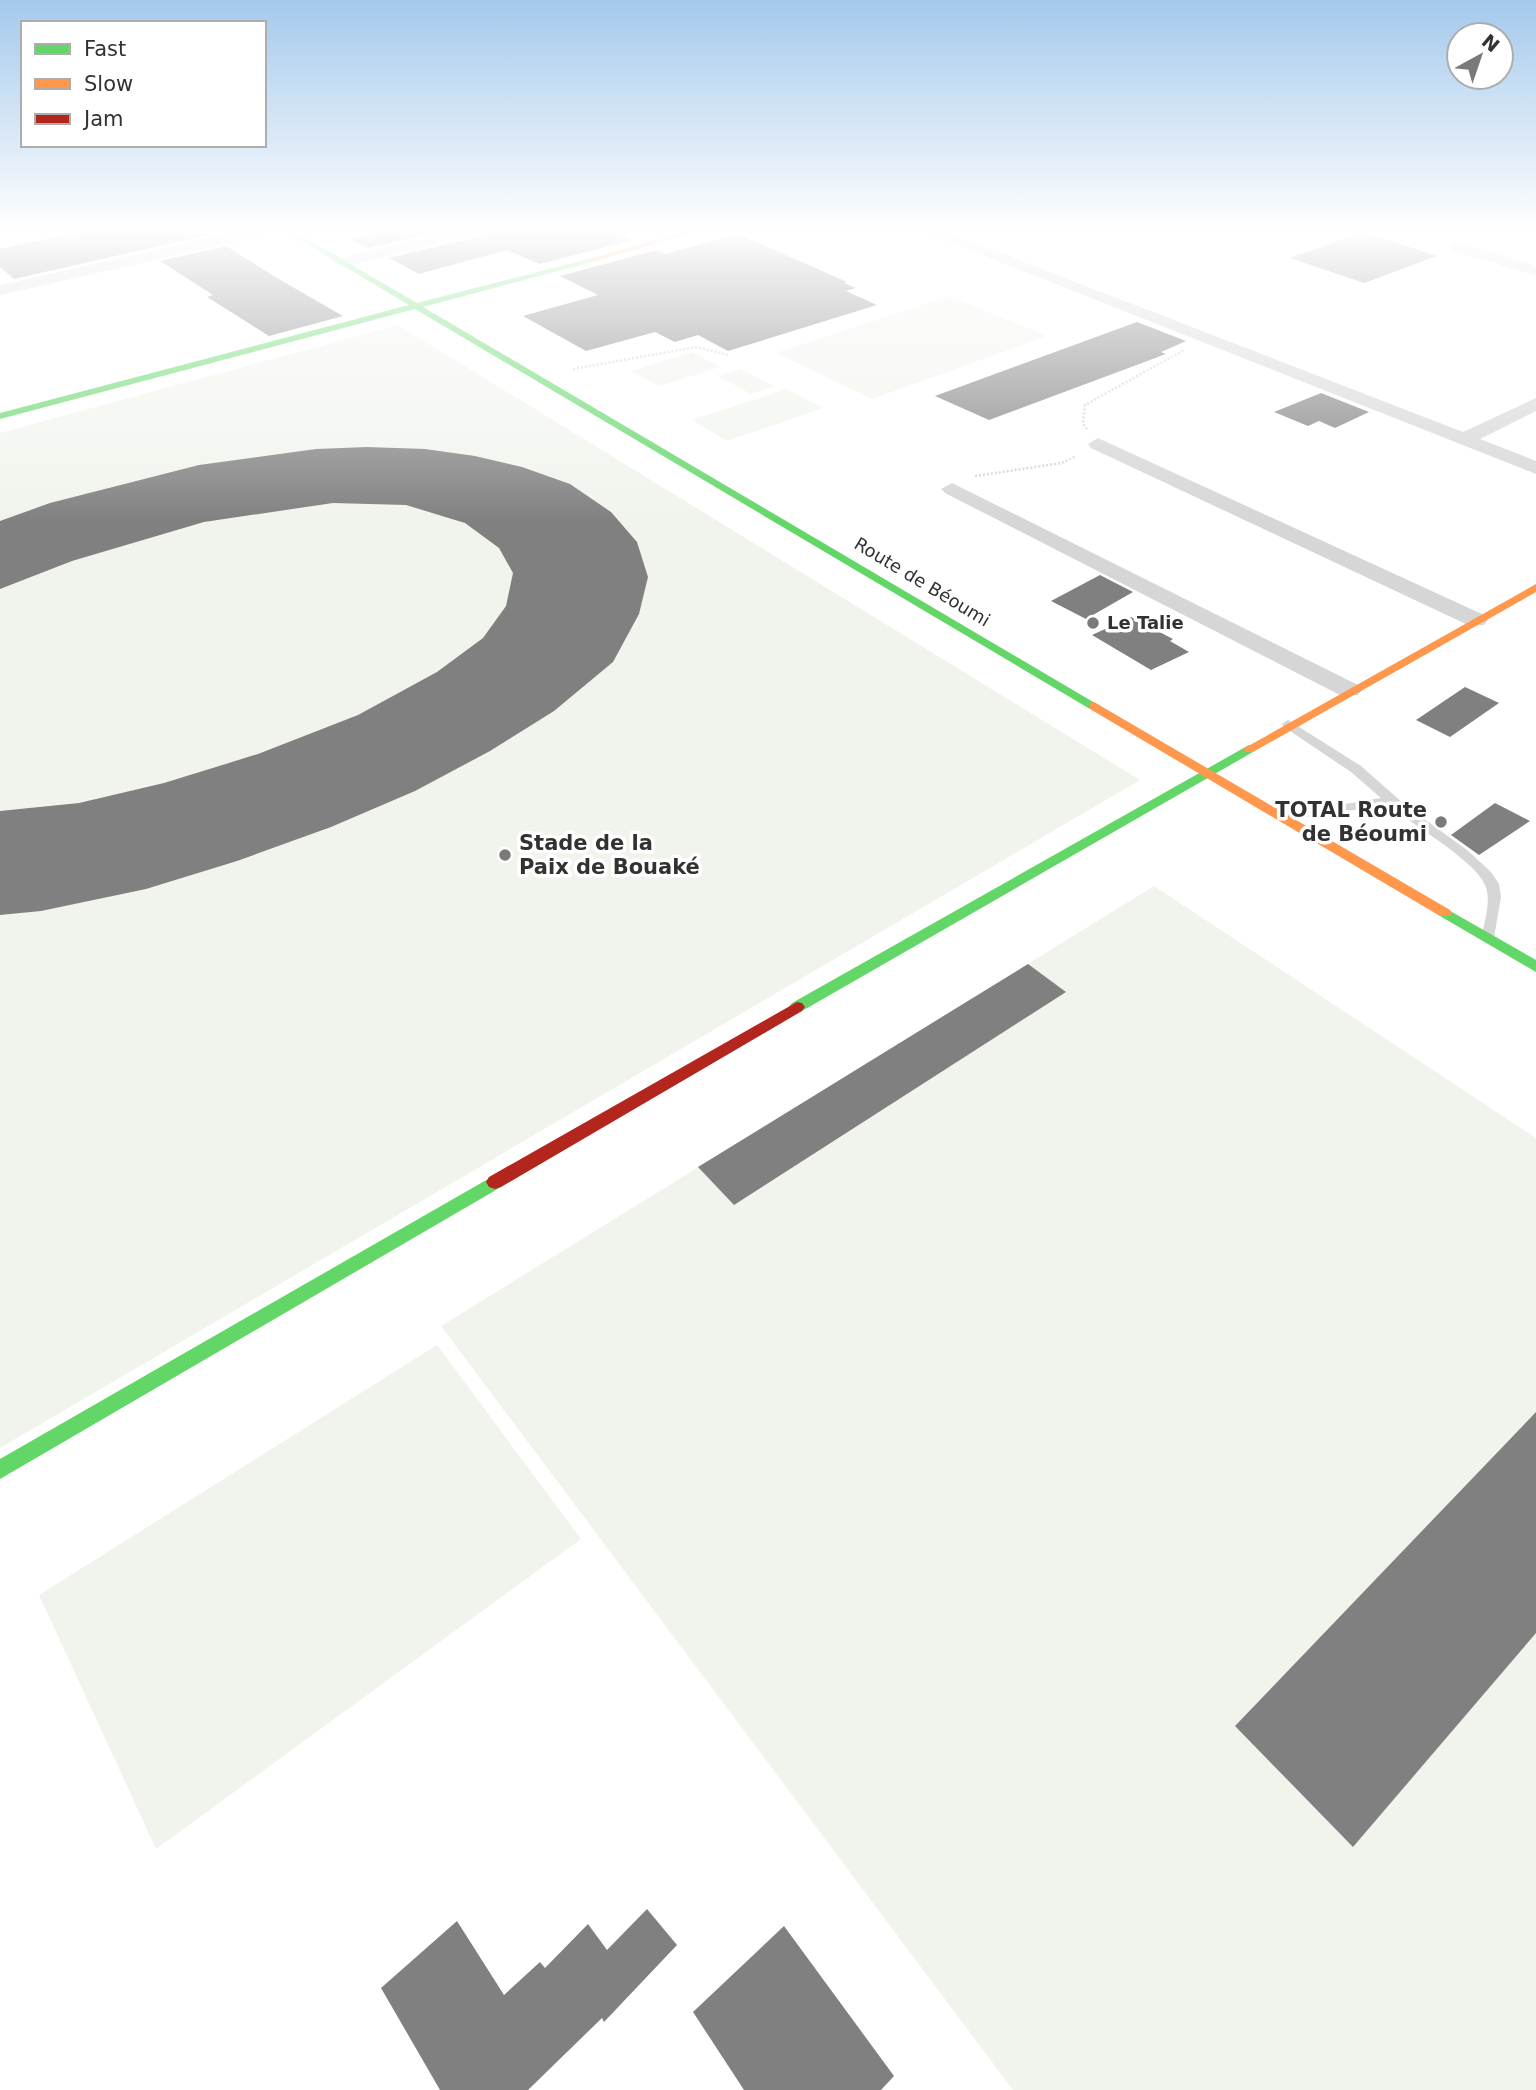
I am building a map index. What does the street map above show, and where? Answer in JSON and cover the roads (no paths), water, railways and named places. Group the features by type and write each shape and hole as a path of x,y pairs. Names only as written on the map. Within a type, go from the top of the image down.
{"street":[{"path":"0,416 335,328"},
{"name":"Route de Béoumi","path":"453,328 1536,967"},
{"path":"1173,328 1536,468"},
{"path":"1465,439 1536,404"},
{"path":"1098,444 1476,620"},
{"path":"952,489 1349,690"},
{"path":"0,1470 1205,771 1535,588"}],"lane":[{"path":"1288,724 1356,769 1391,800 1479,866 1492,881 1495,896 1488,939"},
{"path":"1285,818 1391,800"}],"place":[{"name":"Le Talie","path":"1093,623"},
{"name":"TOTAL Route de Béoumi","path":"1441,822"},
{"name":"Stade de la Paix de Bouaké","path":"505,855"}]}
